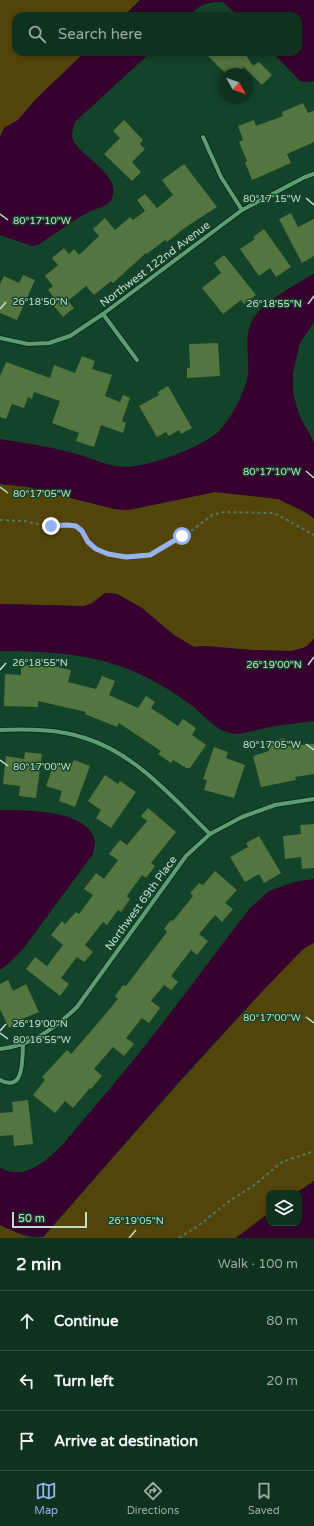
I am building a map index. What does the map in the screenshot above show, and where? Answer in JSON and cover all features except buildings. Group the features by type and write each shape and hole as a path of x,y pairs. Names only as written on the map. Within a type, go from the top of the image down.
{"street":[{"path":"203,136 221,177 242,210"},
{"name":"Northwest 122nd Avenue","path":"0,338 28,344 49,342 70,336 103,314 242,210 314,174"},
{"path":"103,314 137,360"},
{"path":"0,730 54,731 86,738 115,751 141,768 210,834"},
{"name":"Northwest 69th Place","path":"2,1049 23,1044 40,1036 60,1024 77,1007 186,856 210,834 242,817 275,805 314,799"},
{"path":"0,1080 6,1083 13,1082 18,1078 21,1073 23,1044"}],"path":[{"path":"0,520 24,520 42,526 76,526 82,531 88,542 96,549 108,554 126,557 150,555 187,533 207,518 218,513 272,513 314,535"},
{"path":"179,1238 198,1226 228,1202 253,1186 282,1162 314,1151"}],"shaded area":[{"path":"0,0 140,0 128,12 12,12 12,56 81,56 36,99 18,120 4,128 0,137"},
{"path":"140,0 314,0 314,81 300,81 276,56 302,56 302,12 234,12 223,2 212,2 204,4 194,12 128,12"},
{"path":"81,56 147,56 75,122 72,133 72,138 77,146 106,174 111,182 114,190 112,198 106,205 76,219 38,245 32,246 0,235 0,137 4,128 18,120 36,99"},
{"path":"314,274 314,322 300,343 293,372 293,394 300,417 314,442 314,518 278,499 215,492 128,510 114,509 28,487 0,484 0,439 58,449 108,464 127,467 137,466 176,455 211,437 224,426 237,405 244,389 248,375 247,341 249,327 252,321 263,307"},
{"path":"0,484 28,487 114,509 128,510 215,492 278,499 303,511 314,518 314,639 306,647 291,651 204,646 194,647 174,635 142,608 117,594 105,593 92,604 84,606 0,604"},
{"path":"105,593 117,594 142,608 174,635 194,647 204,646 291,651 306,647 314,639 314,721 275,726 246,733 230,733 219,729 173,692 126,668 86,657 66,654 0,651 0,604 84,606 92,603"},
{"path":"0,810 39,811 69,817 81,823 90,831 95,842 93,854 30,940 7,965 0,970"},
{"path":"314,879 314,943 303,949 254,1000 177,1084 43,1237 15,1232 0,1225 0,1168 14,1172 28,1171 52,1155 66,1141 132,1062 172,1012 250,908 269,891 294,882"},
{"path":"314,943 314,1181 300,1190 266,1190 266,1215 236,1238 39,1238 43,1237 49,1231 150,1116 291,960"},
{"path":"314,1181 314,1238 236,1238 266,1215 266,1226 302,1226 302,1190 300,1190"},
{"path":"0,1225 26,1237 31,1238 0,1238"}],"route":[{"path":"51,526 76,526 82,531 88,542 96,549 108,554 126,557 141,557 150,555 182,536"}]}
